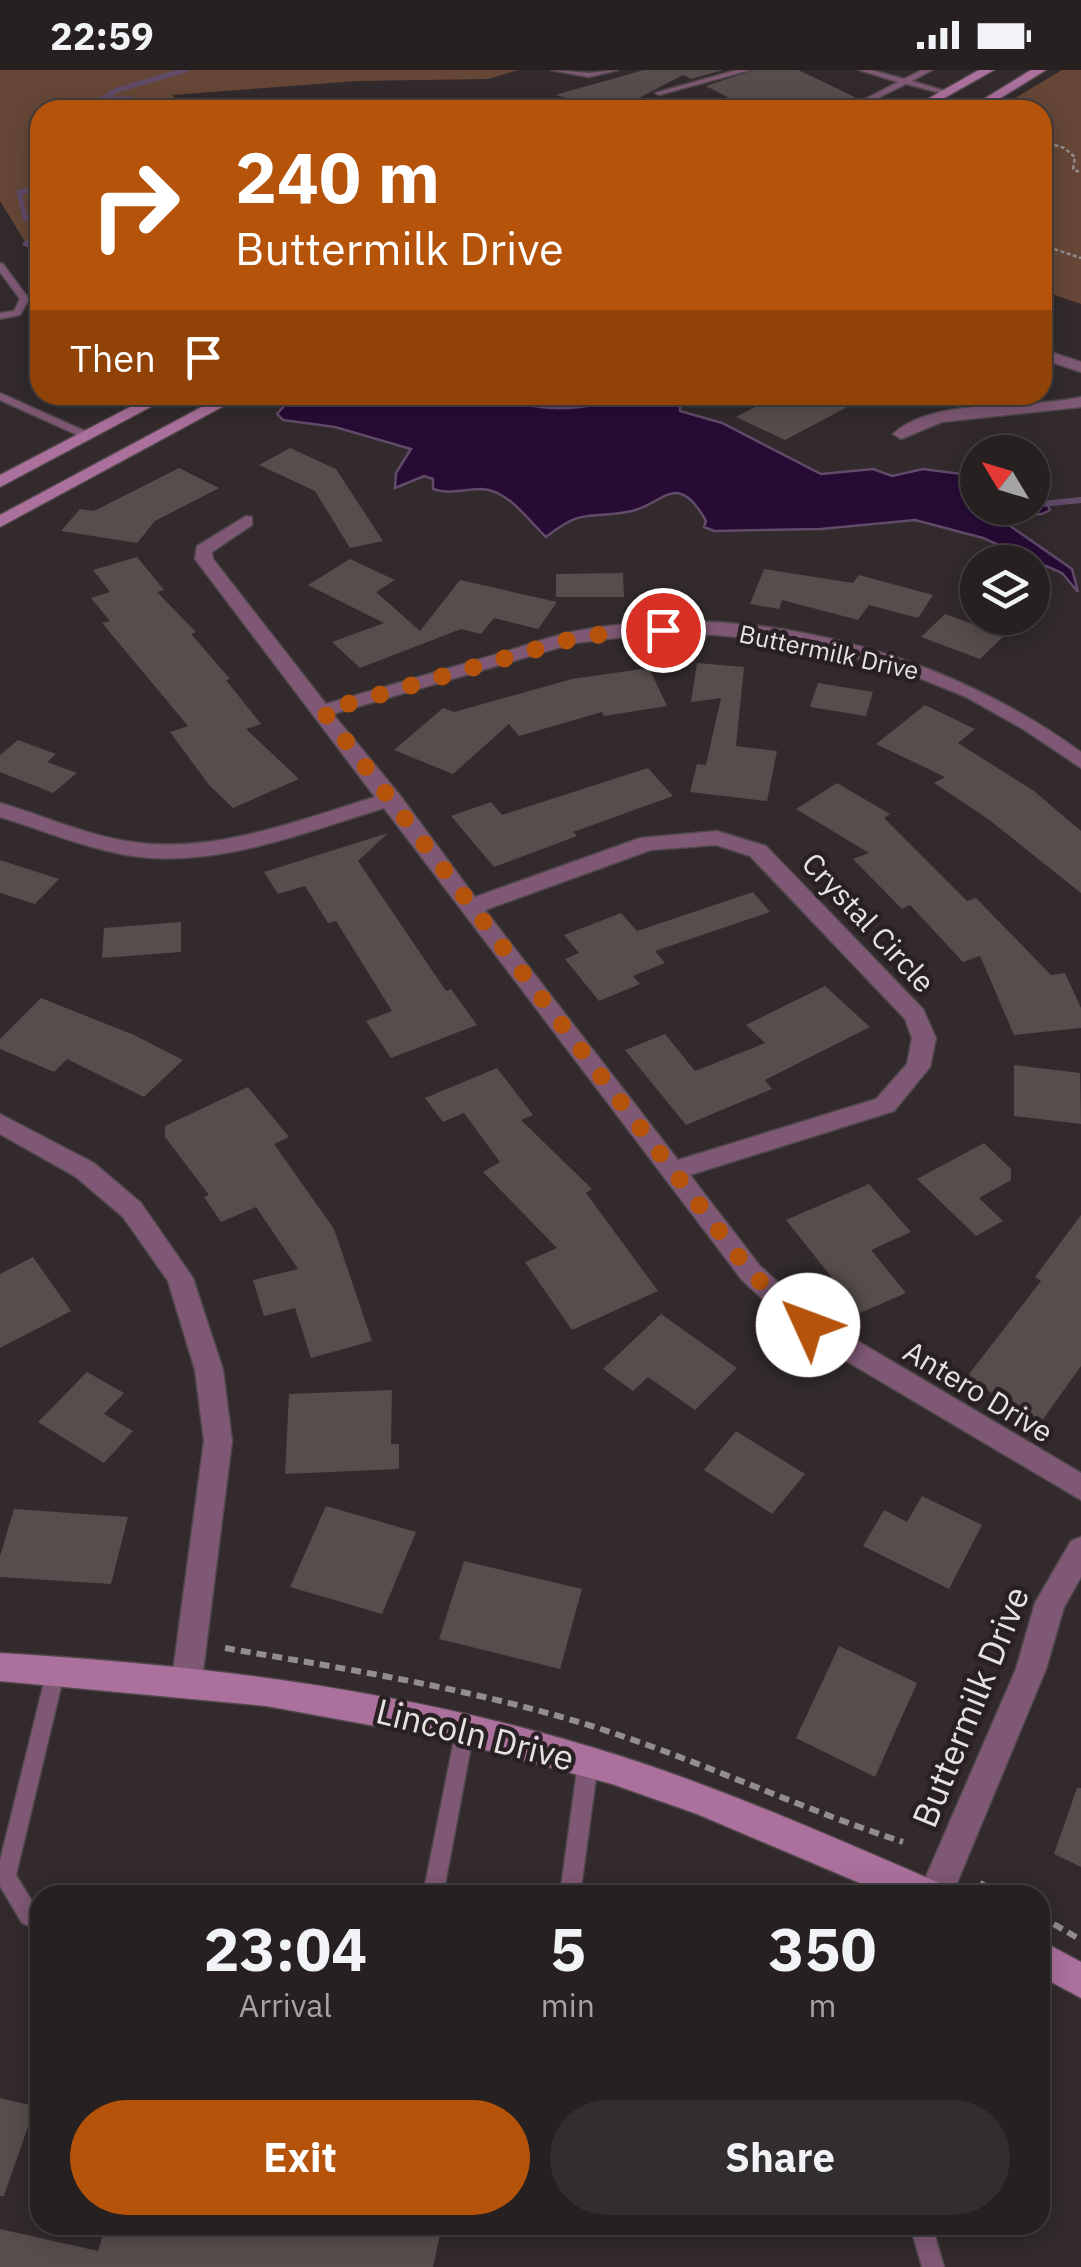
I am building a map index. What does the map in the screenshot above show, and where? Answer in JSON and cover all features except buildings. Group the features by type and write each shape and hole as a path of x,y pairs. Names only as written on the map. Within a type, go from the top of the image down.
{"main road":[{"path":"933,100 988,70"},
{"path":"989,100 1040,70"},
{"path":"0,482 146,405"},
{"path":"0,522 217,405"},
{"name":"Lincoln Drive","path":"0,1667 187,1678 336,1701 465,1730 694,1797 902,1885"},
{"path":"1050,1963 1081,1981"}],"street":[{"path":"1052,357 1081,367"},
{"path":"901,434 935,419 1038,412 1081,402"},
{"name":"Antero Drive","path":"246,521 203,550 204,559 751,1273 808,1325 1081,1488"},
{"name":"Buttermilk Drive","path":"323,711 582,636 701,628 830,647 930,673 1027,721 1081,762"},
{"path":"0,810 138,850 181,850 237,842 392,800"},
{"name":"Crystal Circle","path":"473,906 648,843 718,838 758,851 915,1015 924,1038 918,1067 885,1104 672,1171"},
{"path":"0,1122 85,1170 132,1210 180,1278 208,1370 218,1441 187,1678"},
{"name":"Buttermilk Drive","path":"939,1885 1030,1669 1050,1603 1081,1550"}],"lane":[{"path":"555,70 589,75 614,70"},
{"path":"660,93 746,70"},
{"path":"863,70 948,92"},
{"path":"869,100 928,70"},
{"path":"0,266 24,296 21,309 0,316"},
{"path":"0,396 88,436"},
{"path":"30,1916 6,1877 56,1670"},
{"path":"435,1885 465,1730"},
{"path":"571,1885 588,1763"},
{"path":"924,2235 933,2267"}],"path":[{"path":"1052,145 1071,152 1075,157 1072,169 1081,173"},
{"path":"1052,248 1081,258"},
{"path":"980,1883 984,1885"},
{"path":"1050,1922 1081,1940"}],"shaded area":[{"path":"0,70 518,70 488,79 357,81 172,95 177,100 30,100 30,250 0,201"},
{"path":"1062,70 1081,70 1081,304 1052,294 1052,100 1012,100"},
{"path":"285,405 566,408 681,405 680,411 722,423 821,474 873,469 892,476 923,469 960,474 960,525 1009,525 1038,545 999,545 915,520 821,529 714,531 704,527 706,521 695,505 677,493 640,509 577,518 546,537 517,507 491,491 439,491 433,489 433,479 424,476 395,488 396,473 411,449 335,427 283,420 277,414"},
{"path":"1050,554 1072,569 1078,592 1062,573 1050,568"}],"waterway":[{"path":"131,100 102,99 117,90 186,70"},
{"path":"30,191 19,192 25,218 30,218"},
{"path":"30,241 25,244 30,246"},
{"path":"1050,503 1081,500"}],"route":[{"path":"663,630 582,636 323,711 751,1273 808,1325"}]}
